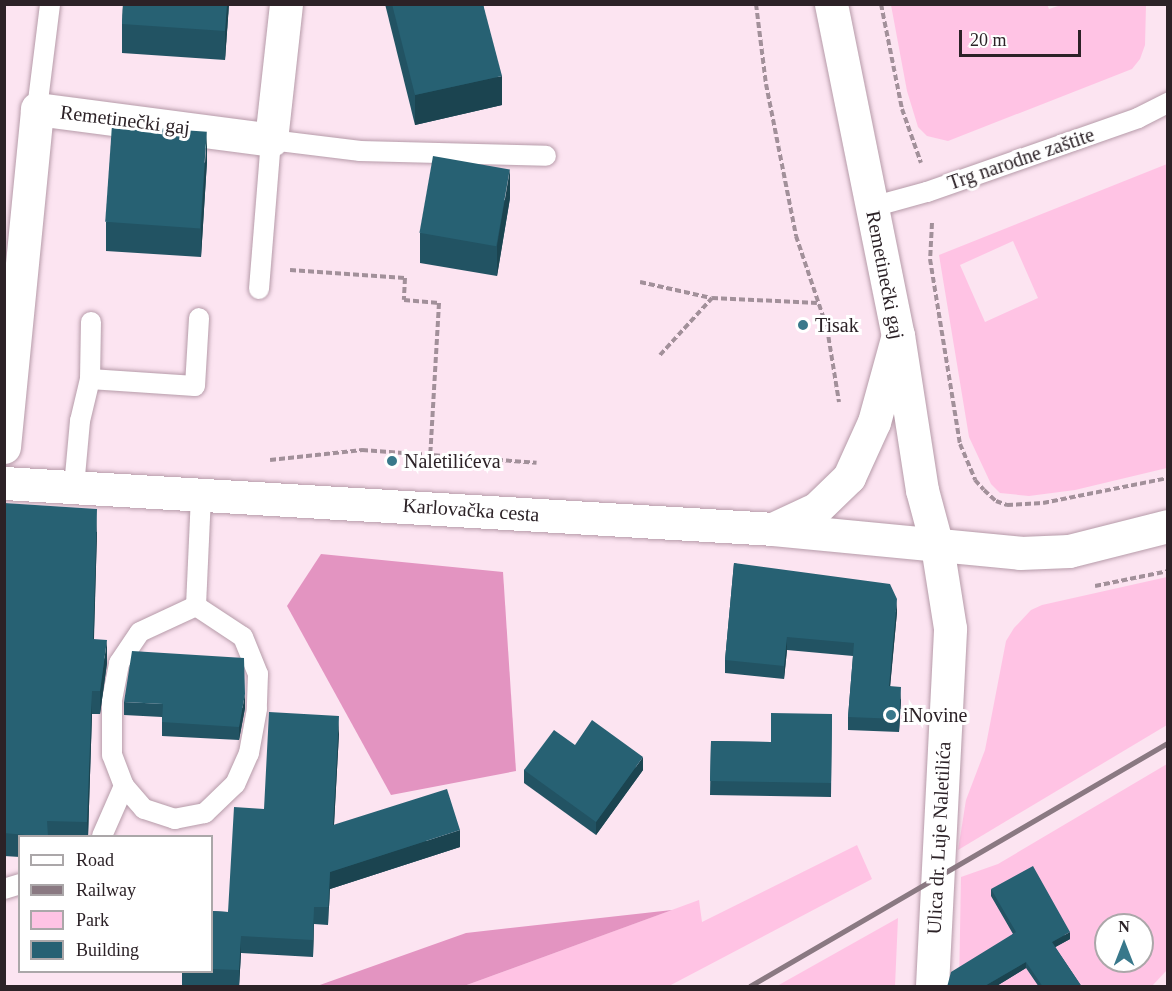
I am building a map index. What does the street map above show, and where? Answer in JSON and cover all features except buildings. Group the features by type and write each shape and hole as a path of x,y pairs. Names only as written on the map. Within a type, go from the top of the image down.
{"main road":[{"path":"271,140 285,4"},
{"name":"Remetinečki gaj","path":"831,4 898,335 916,462 937,546"},
{"name":"Remetinečki gaj","path":"4,447 37,109 271,140"},
{"path":"773,529 816,509 849,477 874,422 898,335"},
{"name":"Karlovačka cesta","path":"4,483 773,529 1020,553 1069,551 1167,526"},
{"name":"Ulica dr. Luje Naletilića","path":"932,987 950,628 937,546"}],"lane":[{"path":"37,109 50,4"},
{"name":"Trg narodne zaštite","path":"872,207 935,189 1138,118 1167,103"},
{"path":"259,289 271,140 360,151 546,156"},
{"path":"90,379 195,386 199,318"},
{"path":"74,487 80,421 90,379 91,322"},
{"path":"196,606 201,496"},
{"path":"196,606 243,637 258,674 257,709 249,753 235,784 205,813 175,819 144,809 124,786 112,755 112,700 119,663 141,632 196,606"},
{"path":"103,835 124,786"}],"path":[{"path":"756,4 766,84 796,236 827,328 840,409"},
{"path":"881,4 902,109 922,167"},
{"path":"933,226 930,259 960,444 975,480 984,490 996,501 1007,505 1043,503 1167,478"},
{"path":"260,268 405,278 404,300 439,303 430,457"},
{"path":"640,282 712,298 818,303"},
{"path":"660,355 712,298"},
{"path":"1086,588 1167,570"}],"green space":[{"path":"1047,4 1049,9 1064,4 1146,5 1145,45 1140,59 1132,69 948,141 927,136 918,127 907,91 891,5"},
{"path":"1167,164 1167,468 1075,490 1029,496 1000,493 991,484 969,437 939,255","holes":["1013,241 1038,298 985,322 960,265"]},
{"path":"1167,577 1167,725 958,850 966,800 985,750 1006,641 1014,628 1031,610 1042,605"},
{"path":"1167,764 1167,970 1152,986 959,986 961,877 998,864"},
{"path":"857,845 872,879 669,986 464,986 699,900 702,922"},
{"path":"898,918 895,986 777,986"}],"shaded area":[{"path":"321,554 503,572 516,771 391,795 287,606"},
{"path":"672,910 464,986 317,986 466,933"}],"railway":[{"path":"750,986 1168,743"}],"place":[{"name":"Tisak","path":"803,325"},
{"name":"Naletilićeva","path":"392,461"},
{"name":"iNovine","path":"891,715"}]}
